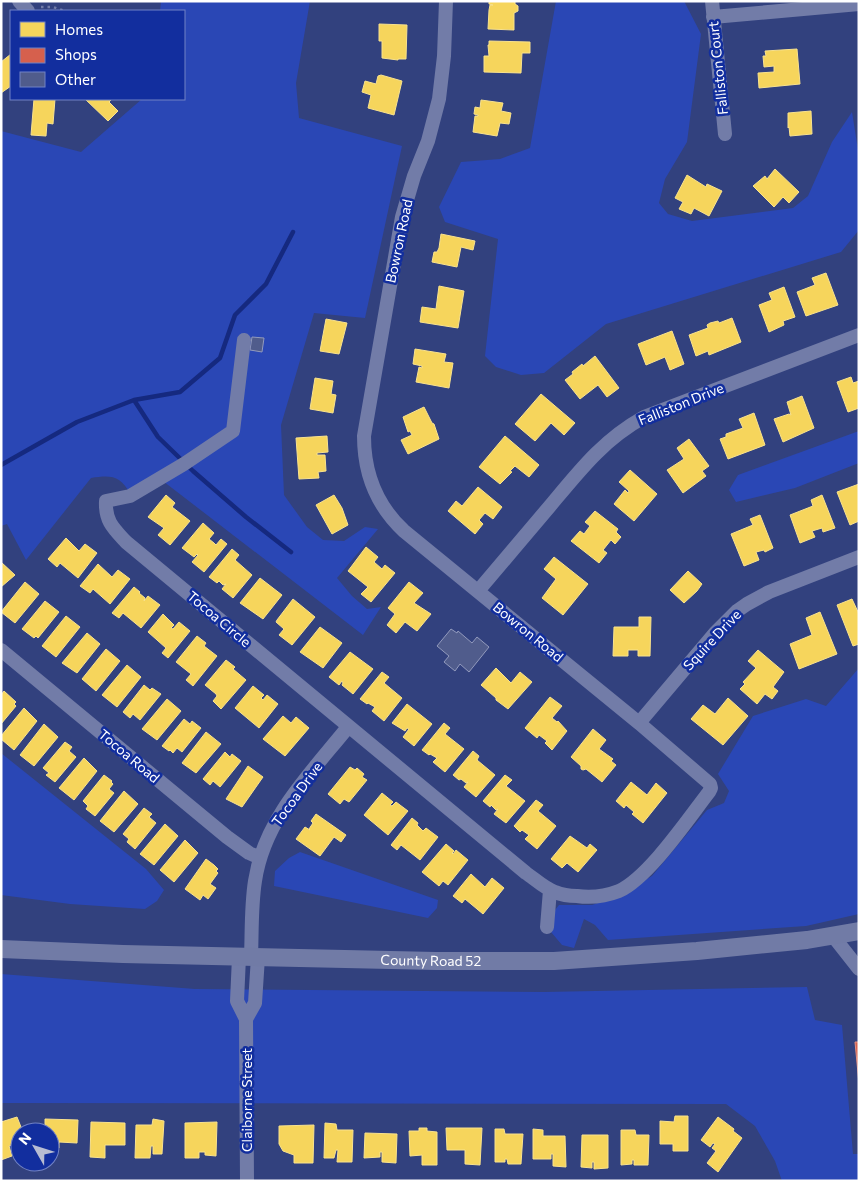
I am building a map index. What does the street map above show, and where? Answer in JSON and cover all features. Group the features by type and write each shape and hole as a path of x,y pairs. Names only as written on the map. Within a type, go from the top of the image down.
{"main road":[{"name":"County Road 52","path":"1,949 105,954 436,961 554,961 688,952 833,936 859,931"}],"street":[{"path":"19,1 32,8"},
{"name":"Bowron Road","path":"348,727 526,873 550,890 564,895 586,897 611,894 634,882 646,870 711,788 706,779 393,520 375,494 366,466 364,451 366,422 399,230 439,99 444,56 446,1"},
{"name":"Falliston Court","path":"712,1 725,134"},
{"path":"713,17 859,4"},
{"name":"Falliston Drive","path":"478,591 592,456 629,425 644,417 859,335"},
{"name":"Tocoa Circle","path":"244,340 233,431 184,464 130,496 106,501 106,516 126,542 348,727"},
{"name":"Squire Drive","path":"639,723 715,633 737,611 769,592 859,557"},
{"name":"Tocoa Road","path":"1,650 228,837 249,853 260,858"},
{"name":"Tocoa Drive","path":"249,957 254,888 260,858 271,829 288,801 348,727"},
{"path":"547,928 550,890"},
{"path":"833,936 859,970"},
{"name":"Claiborne Street","path":"247,1181 246,1019 237,1001 249,957"},
{"name":"Claiborne Street","path":"246,1019 255,1003 249,957"}],"path":[{"path":"32,8 53,7 62,10"}],"shaded area":[{"path":"161,1 310,1 296,83 299,118 402,146 365,318 314,313 281,425 284,495 307,527 323,540 344,541 365,527 378,529 337,578 352,596 367,609 381,607 363,635 159,478 131,495 119,480 110,477 91,478 26,560 7,524 1,526 1,131 81,152 141,100 185,100 185,10 160,10"},
{"path":"556,1 684,1 701,34 687,142 665,179 659,203 668,214 692,221 793,208 808,196 832,142 852,112 859,156 859,230 841,252 606,324 544,373 521,375 496,367 485,356 498,239 445,222 439,207 461,162 500,159 530,148"},
{"path":"859,431 859,463 795,488 736,502 729,490 738,475"},
{"path":"859,668 859,914 806,926 608,940 595,925 584,919 574,948 562,945 551,932 552,914 559,905 592,905 614,898 652,876 707,810 724,803 729,791 718,774 753,716 806,699 826,706"},
{"path":"1,753 146,869 164,890 157,901 145,909 70,904 1,895"},
{"path":"300,852 438,900 437,908 428,918 274,886 275,871 289,858"},
{"path":"1,974 195,989 544,992 807,987 815,1020 842,1025 853,1154 859,1154 859,1181 782,1181 775,1161 755,1126 726,1104 1,1103"}],"building: Homes":[{"path":"489,1 515,1 518,11 514,13 514,30 488,29 490,5 493,5 489,4"},
{"path":"379,24 407,25 406,59 382,58"},
{"path":"489,41 530,42 530,53 522,53 521,73 484,72 484,56 489,56"},
{"path":"797,49 800,84 759,88 758,73 774,72 774,66 764,67 763,56 766,56 765,51"},
{"path":"10,55 10,87 1,93 1,62"},
{"path":"381,75 402,81 394,115 368,108 371,95 362,92 365,81 376,84 378,76"},
{"path":"34,100 55,100 53,124 47,123 46,136 31,135"},
{"path":"86,100 111,100 109,102 118,111 108,121"},
{"path":"481,100 503,103 501,111 511,113 509,124 500,123 497,136 473,132 475,116 478,116 474,114 475,107 480,108"},
{"path":"811,111 812,134 790,136 788,113"},
{"path":"775,169 799,192 789,203 783,197 774,207 753,186 765,176 767,179"},
{"path":"687,175 706,187 707,184 722,191 709,216 694,208 691,214 679,209 683,202 675,198"},
{"path":"441,234 475,241 473,250 461,247 457,267 432,262 434,252 437,252 439,248"},
{"path":"826,273 838,305 806,316 797,292 815,285 812,278"},
{"path":"439,286 464,291 458,328 420,322 422,307 436,309"},
{"path":"784,287 795,317 783,321 784,325 769,332 759,305 772,300 769,293"},
{"path":"732,318 741,342 709,355 708,351 696,356 689,335 708,328 707,325 710,323 718,321 719,323"},
{"path":"326,319 347,323 339,354 320,351"},
{"path":"672,331 684,364 670,370 665,357 646,365 638,344"},
{"path":"415,349 446,354 444,362 453,363 449,388 416,382 419,367 422,368 422,366 413,364"},
{"path":"595,356 619,388 607,397 598,385 580,399 565,380 582,364 583,366"},
{"path":"851,377 853,383 859,381 859,408 848,412 837,382"},
{"path":"315,378 333,381 331,394 336,395 333,413 310,409"},
{"path":"541,394 575,423 564,435 551,423 535,441 515,424"},
{"path":"802,396 814,428 783,442 774,419 791,415 787,402"},
{"path":"424,407 434,424 439,439 408,454 401,440 412,435 410,431 408,432 403,417"},
{"path":"754,413 765,445 728,459 720,439 726,437 726,434 743,428 739,419"},
{"path":"327,436 328,452 317,453 317,455 325,455 326,471 318,472 319,478 299,479 296,438"},
{"path":"505,436 539,465 529,477 515,466 510,471 512,472 500,484 479,467"},
{"path":"689,439 709,466 702,471 706,476 683,493 667,470 684,459 677,448"},
{"path":"630,470 657,494 634,521 614,504 625,490 628,493 629,491 619,482"},
{"path":"859,484 859,521 850,525 837,492"},
{"path":"478,487 502,507 493,519 485,513 479,520 483,524 475,534 448,511 456,501 462,506"},
{"path":"166,495 175,503 172,507 190,521 170,545 158,535 164,528 148,517"},
{"path":"334,495 342,508 348,525 332,534 316,505"},
{"path":"822,495 835,528 823,532 822,528 812,531 815,537 800,543 790,515 813,506 811,500"},
{"path":"595,511 618,529 616,532 621,537 615,544 611,540 603,550 607,553 599,563 571,541 580,531 584,534 590,526 585,522"},
{"path":"760,515 773,548 765,552 764,550 756,552 759,560 744,566 731,534 753,525 750,519"},
{"path":"203,523 214,533 209,539 216,545 221,539 227,544 204,572 192,562 198,555 194,557 182,548"},
{"path":"66,538 79,551 85,544 97,553 78,578 60,563 57,567 48,559"},
{"path":"366,547 378,557 374,562 382,569 385,565 395,573 371,602 361,594 368,587 348,571"},
{"path":"232,549 239,555 235,560 252,575 233,598 222,589 226,584 223,585 219,581 217,583 209,577"},
{"path":"554,557 588,584 563,615 542,598 556,579 544,569"},
{"path":"1,562 15,575 1,587"},
{"path":"98,564 112,577 118,570 130,579 110,604 93,589 90,593 80,586"},
{"path":"688,571 702,584 684,603 670,590"},
{"path":"260,578 282,595 263,619 240,603"},
{"path":"25,582 39,594 15,623 1,612"},
{"path":"409,582 423,593 414,603 431,614 417,631 405,622 396,633 387,625 395,614 388,608"},
{"path":"134,587 145,598 144,601 148,596 160,605 141,628 123,613 119,618 112,613"},
{"path":"293,599 315,617 292,645 279,635 284,629 276,622"},
{"path":"852,599 859,614 859,644 853,646 837,605"},
{"path":"45,601 59,612 38,638 36,636 34,638 22,629"},
{"path":"820,612 837,654 799,669 790,644 812,635 806,618"},
{"path":"163,614 174,625 171,628 173,629 179,622 190,631 168,658 162,653 166,648 148,632"},
{"path":"66,616 80,627 56,657 42,646"},
{"path":"639,617 651,617 650,656 638,656 638,650 628,650 628,656 613,656 614,627 639,627"},
{"path":"320,627 342,643 323,668 300,652"},
{"path":"87,633 100,644 77,673 62,663"},
{"path":"197,636 206,643 204,646 217,656 193,686 186,680 191,674 176,662"},
{"path":"106,649 120,661 96,691 82,679"},
{"path":"758,650 784,672 773,687 778,691 772,699 765,694 757,704 740,689 745,684 743,682 756,668 748,661"},
{"path":"350,652 373,669 353,694 342,685 342,681 339,685 329,677"},
{"path":"226,660 246,680 221,709 213,701 217,696 216,694 205,685"},
{"path":"127,665 141,677 117,707 102,695"},
{"path":"496,668 511,683 520,672 532,682 508,709 481,685"},
{"path":"382,672 389,677 384,683 402,698 384,721 372,711 375,707 360,699"},
{"path":"144,685 150,690 152,688 161,694 140,720 133,714 130,718 123,712"},
{"path":"253,686 264,695 261,698 263,700 267,695 278,704 259,728 235,708"},
{"path":"4,691 16,702 14,704 16,706 1,724 1,695"},
{"path":"550,697 562,706 552,718 558,721 567,731 552,750 545,743 547,741 539,735 537,738 525,728"},
{"path":"728,698 748,716 723,745 691,719 703,705 715,714"},
{"path":"167,699 181,711 157,740 142,729"},
{"path":"407,704 432,724 414,746 403,737 409,729 407,728 405,731 392,723"},
{"path":"24,708 37,721 14,750 1,739 1,736"},
{"path":"283,716 291,723 296,717 309,728 285,756 263,739"},
{"path":"184,719 190,724 192,721 201,728 182,752 177,748 173,753 162,746"},
{"path":"444,723 450,728 445,734 464,749 445,772 433,762 437,758 422,750"},
{"path":"44,724 58,737 34,766 20,755"},
{"path":"593,729 606,740 599,749 613,759 611,761 616,765 602,782 586,769 581,769 581,766 571,757"},
{"path":"206,732 221,744 196,773 182,763"},
{"path":"65,742 72,747 69,751 76,757 55,782 46,775 49,773 43,768"},
{"path":"473,751 479,756 477,760 495,775 476,797 464,787 468,782 459,780 453,775"},
{"path":"225,752 230,757 232,754 241,761 220,787 213,781 210,785 203,779"},
{"path":"84,758 97,771 74,800 59,788"},
{"path":"248,766 263,777 242,807 226,799"},
{"path":"350,767 355,770 357,768 364,774 362,777 367,780 349,802 344,799 340,804 328,794"},
{"path":"104,775 112,781 113,784 109,789 114,793 95,816 86,809 88,806 83,801"},
{"path":"505,775 512,780 506,786 525,801 506,823 494,814 498,809 496,810 491,805 490,807 483,801"},
{"path":"631,782 647,795 656,783 667,793 643,823 632,814 634,812 626,805 624,808 616,801"},
{"path":"124,791 138,804 114,832 100,821"},
{"path":"382,793 393,802 390,805 392,806 396,802 408,811 388,835 364,815"},
{"path":"536,800 543,805 538,811 556,826 537,849 525,839 529,835 522,830 520,832 514,826"},
{"path":"144,808 152,814 149,817 156,823 135,849 127,842 129,839 123,834"},
{"path":"316,814 346,835 341,842 334,837 320,856 296,839 305,827 310,830 313,823 311,821"},
{"path":"412,818 423,831 426,828 438,837 420,860 401,845 397,850 391,845"},
{"path":"165,824 178,836 154,865 140,854"},
{"path":"570,836 587,848 590,844 597,850 578,872 567,863 562,868 551,859"},
{"path":"185,840 198,853 174,882 160,870"},
{"path":"446,844 454,851 453,854 456,850 468,860 448,885 443,881 439,886 422,872"},
{"path":"206,859 218,869 216,871 218,873 210,884 216,888 208,899 203,895 200,900 185,889"},
{"path":"471,874 485,887 492,878 504,888 483,914 465,899 462,903 453,896"},
{"path":"675,1116 688,1116 688,1151 673,1151 673,1144 660,1144 660,1121 674,1122"},
{"path":"17,1117 19,1122 10,1122 10,1157 1,1160 1,1122"},
{"path":"718,1117 734,1129 733,1131 742,1138 718,1172 707,1163 716,1151 712,1148 715,1144 713,1143 710,1147 701,1140"},
{"path":"45,1119 78,1120 77,1143 60,1142 60,1122 45,1122"},
{"path":"153,1119 164,1121 162,1154 153,1154 153,1146 151,1146 150,1158 135,1158 136,1125 152,1125"},
{"path":"91,1122 125,1123 125,1145 105,1145 105,1158 90,1157"},
{"path":"217,1122 216,1156 205,1155 205,1152 199,1152 199,1158 185,1158 185,1123"},
{"path":"325,1123 336,1124 337,1130 353,1130 352,1162 337,1162 338,1150 336,1150 334,1158 324,1158"},
{"path":"314,1125 313,1163 294,1163 294,1155 283,1151 279,1144 279,1126"},
{"path":"419,1128 427,1128 427,1131 437,1132 437,1165 422,1165 422,1155 410,1156 409,1131 419,1131"},
{"path":"446,1128 482,1128 480,1165 465,1164 465,1150 447,1150"},
{"path":"495,1129 504,1129 505,1134 523,1134 521,1164 508,1164 507,1159 505,1159 505,1162 495,1162"},
{"path":"533,1129 543,1130 543,1136 565,1136 566,1167 553,1166 553,1154 551,1154 551,1159 533,1159"},
{"path":"621,1130 635,1130 636,1135 649,1135 648,1165 634,1165 634,1160 632,1160 632,1164 621,1165"},
{"path":"365,1133 397,1134 396,1163 382,1162 382,1152 380,1152 380,1157 364,1158"},
{"path":"582,1135 608,1135 608,1168 594,1169 594,1162 592,1162 592,1168 581,1167"}],"building: Shops":[{"path":"855,1042 859,1042 859,1084"}],"building: Other":[{"path":"252,337 264,338 262,352 250,350"},
{"path":"451,629 457,633 458,631 472,643 477,637 489,647 469,672 460,664 455,671 444,662 449,656 437,646"}],"waterway":[{"path":"1,465 77,422 134,400 180,392 220,358 235,315 266,284 293,232"},
{"path":"134,400 158,437 193,471 246,517 291,552"}]}
